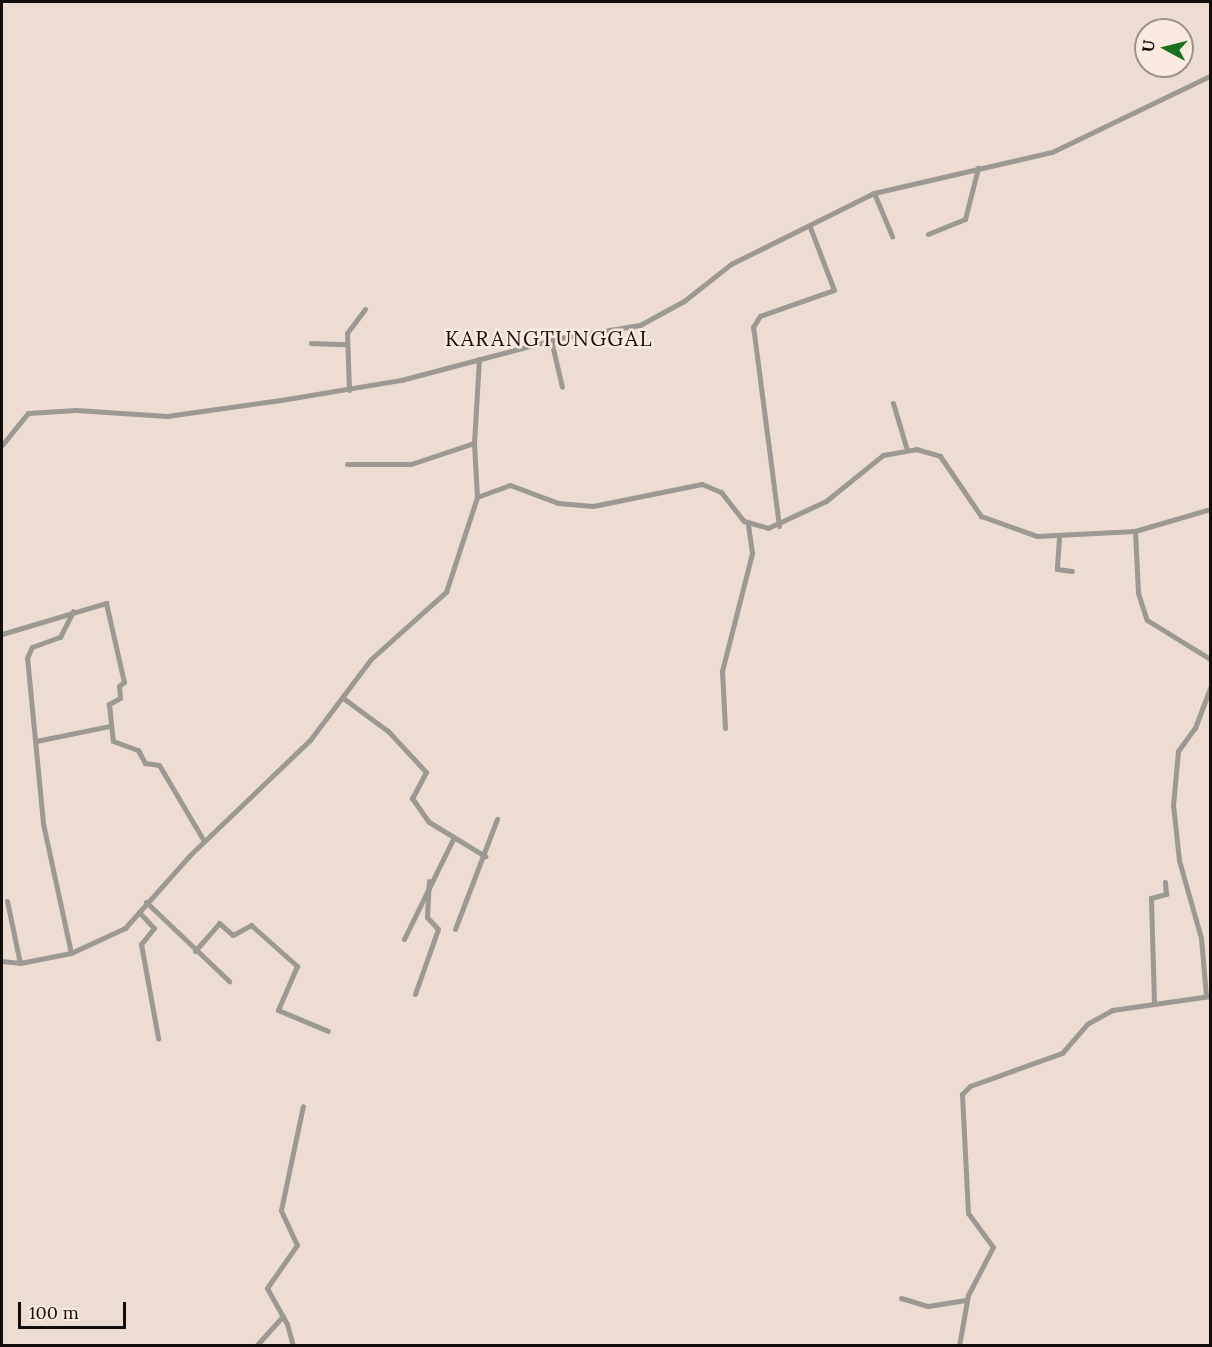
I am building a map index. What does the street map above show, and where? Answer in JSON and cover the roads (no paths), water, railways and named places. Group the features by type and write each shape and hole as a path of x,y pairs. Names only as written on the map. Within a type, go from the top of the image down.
{"street":[{"path":"2,445 21,418 34,412 167,416 349,390 551,340 640,325 684,301 731,264 874,194 1069,145 1210,76"},
{"path":"928,234 965,219 978,168"},
{"path":"874,194 891,236"},
{"path":"779,526 753,327 760,316 834,290 810,227"},
{"path":"349,390 345,344 348,328 365,309"},
{"path":"551,340 562,387"},
{"path":"311,343 345,344"},
{"path":"2,961 20,963 71,953 110,938 139,912 204,841 310,740 390,639 447,592 477,496 474,443 479,359"},
{"path":"893,403 907,450"},
{"path":"347,464 376,468 411,464 474,443"},
{"path":"748,524 779,526 826,501 883,455 907,450 940,456 969,502 989,520 1037,536 1059,538 1103,530 1135,531 1210,509"},
{"path":"477,496 510,485 558,503 593,506 702,484 721,492 748,524 752,553 722,671 725,728"},
{"path":"1135,531 1138,593 1147,620 1210,659"},
{"path":"1059,538 1057,568 1072,571"},
{"path":"2,634 73,611 106,604 124,682 119,686 120,698 109,704 110,726 114,742 137,750 145,763 159,765 204,841"},
{"path":"71,953 43,823 28,655 32,647 60,637 73,611"},
{"path":"959,1346 966,1300 993,1246 968,1213 962,1094 970,1086 1062,1053 1078,1031 1104,1014 1154,1002 1208,996 1201,938 1179,860 1173,805 1178,750 1195,728 1210,688"},
{"path":"342,698 388,731 426,772 412,799 429,822 453,839 486,856"},
{"path":"36,741 110,726"},
{"path":"455,929 486,856 497,819"},
{"path":"404,939 429,881 453,839"},
{"path":"415,994 437,930 427,917 429,881"},
{"path":"1154,1002 1151,898 1166,894 1166,882"},
{"path":"7,901 20,963"},
{"path":"146,902 229,981"},
{"path":"139,912 154,928 141,944 158,1038"},
{"path":"195,951 219,922 233,935 251,925 297,966 278,1010 328,1031"},
{"path":"293,1346 283,1316 271,1297 269,1282 297,1245 280,1210 303,1106"},
{"path":"901,1298 928,1306 966,1300"},
{"path":"256,1346 283,1316"}],"district":[{"name":"KARANGTUNGGAL","path":"549,339"}]}
